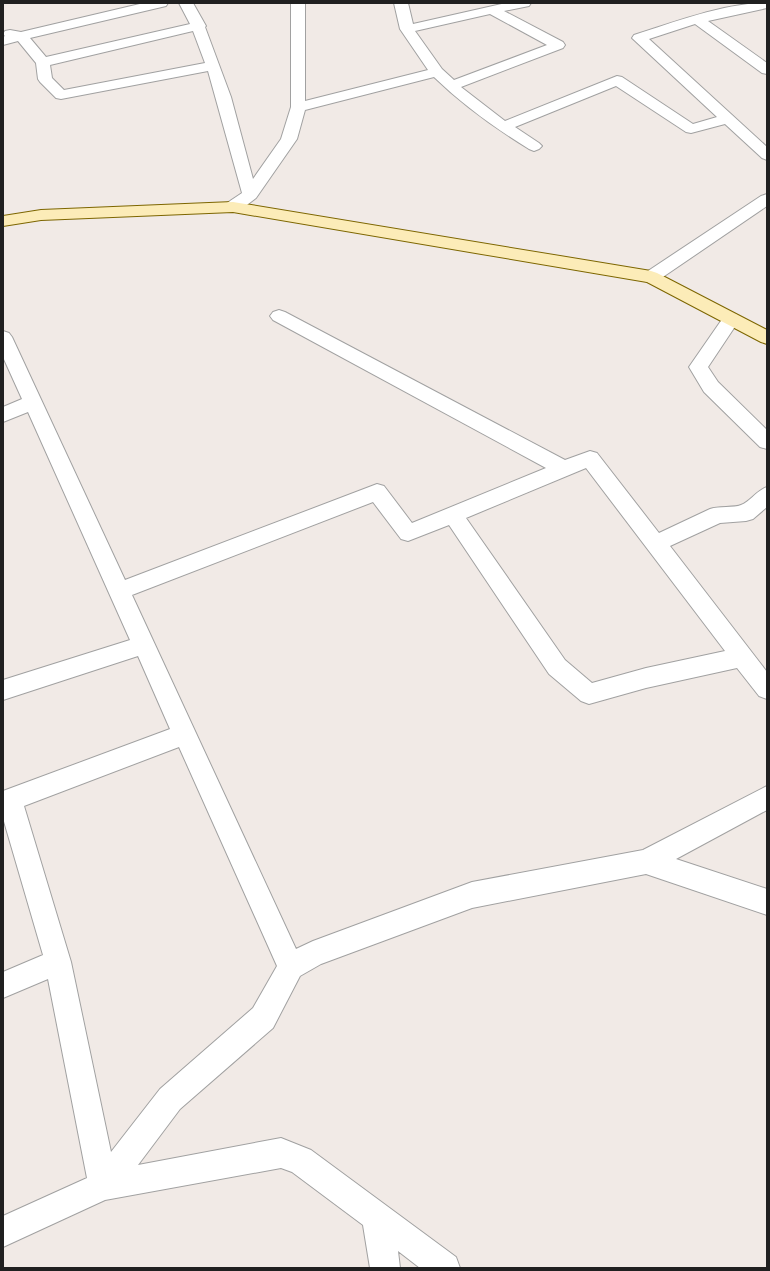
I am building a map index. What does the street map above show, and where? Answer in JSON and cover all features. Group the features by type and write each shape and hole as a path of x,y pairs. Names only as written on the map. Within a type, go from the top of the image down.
{"street":[{"path":"3,41 144,5 161,3"},
{"path":"186,3 199,26 213,66 250,195"},
{"path":"233,207 250,195 289,139 298,107 298,3"},
{"path":"401,3 407,29 437,72 451,86 504,128 534,146"},
{"path":"407,29 524,3"},
{"path":"767,4 697,19 639,38 767,155"},
{"path":"451,86 558,45 492,10"},
{"path":"697,19 767,70"},
{"path":"43,62 199,26"},
{"path":"3,32 21,36 43,62 45,79 61,96 213,66"},
{"path":"298,107 437,72"},
{"path":"504,128 617,80 691,129 728,119"},
{"path":"652,277 767,199"},
{"path":"3,221 41,215 233,207 652,277 767,338"},
{"path":"279,316 564,468"},
{"path":"731,319 698,367 711,387 767,442"},
{"path":"3,337 291,967"},
{"path":"3,415 33,402"},
{"path":"119,591 377,492 408,533 590,458 767,689"},
{"path":"655,544 717,515 746,513 767,495"},
{"path":"453,514 557,667 589,694 646,678 742,657"},
{"path":"3,690 143,645"},
{"path":"103,1186 58,962 10,800 184,734"},
{"path":"103,1186 170,1099 264,1018 291,967 313,954 472,895 646,862 767,797"},
{"path":"646,862 767,902"},
{"path":"3,985 58,962"},
{"path":"3,1232 103,1186 281,1153 301,1160 445,1268"},
{"path":"378,1218 385,1268"}]}
